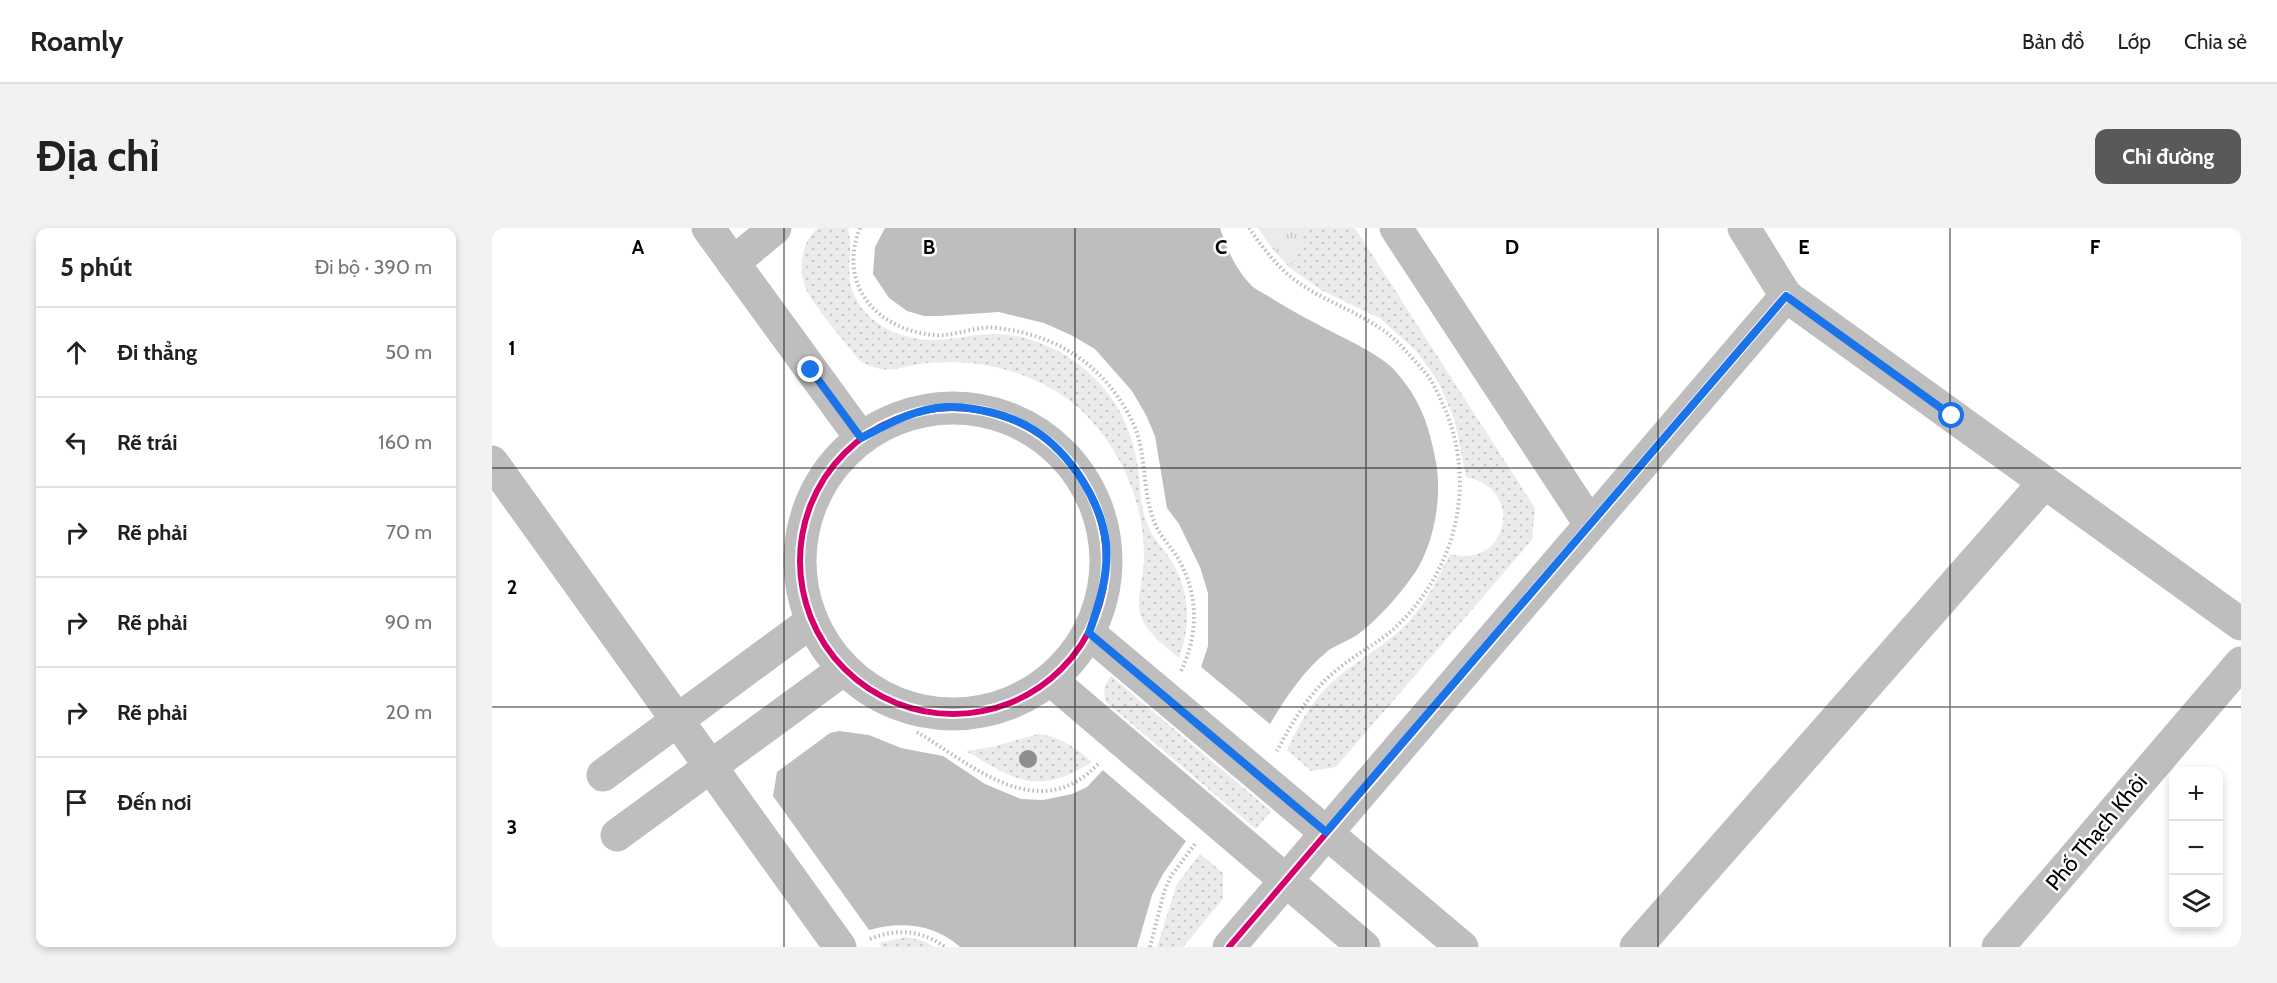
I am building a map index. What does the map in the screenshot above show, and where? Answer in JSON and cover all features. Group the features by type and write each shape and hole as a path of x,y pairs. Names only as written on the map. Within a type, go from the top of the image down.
{"street":[{"path":"708,228 861,438"},
{"path":"733,263 775,228"},
{"path":"1396,228 1590,524"},
{"path":"1744,228 1786,296 2241,624"},
{"path":"1229,947 1786,296"},
{"path":"946,407 992,412 1034,430 1069,460 1093,498 1106,543 1104,589 1089,633 1072,658 1051,680 1012,703 968,714 922,712 880,696 844,669 826,647 812,621 800,572 805,521 826,475 861,438 901,416 946,407"},
{"path":"492,462 710,766 851,944"},
{"path":"1636,947 2044,483"},
{"path":"603,775 812,621"},
{"path":"1089,633 1167,682 1265,765 1326,832 1462,947"},
{"name":"Phố Thạch Khôi","path":"1998,947 2241,663"},
{"path":"617,835 844,669"},
{"path":"1051,680 1110,747 1208,830 1286,880 1364,947"}],"path":[{"path":"860,228 856,237 854,259 856,280 864,299 878,314 893,325 912,332 936,335 994,327 1035,335 1076,355 1108,383 1131,419 1139,443 1150,510 1158,529 1180,561 1193,596 1195,616 1189,654 1167,682"},
{"path":"1249,228 1263,250 1302,286 1385,331 1429,377 1451,424 1460,469 1461,494 1448,547 1415,608 1380,641 1359,653 1318,686 1301,708 1265,765"},
{"path":"917,732 994,780 1022,790 1050,791 1064,788 1084,776 1110,747"},
{"path":"1150,947 1159,908 1168,884 1208,830"},
{"path":"851,944 901,931 914,932 945,947"}],"green space":[{"path":"818,228 848,228 851,287 861,306 878,324 900,335 925,340 996,334 1033,340 1067,356 1097,380 1109,394 1119,410 1133,443 1147,524 1172,562 1182,585 1187,621 1179,658 1151,633 1140,614 1139,601 1144,567 1141,519 1129,480 1098,428 1068,399 1050,388 991,366 950,362 886,369 877,368 859,360 819,310 808,293 802,277 804,250 812,234"},
{"path":"1258,228 1302,228 1299,248 1290,268 1271,247"},
{"path":"1302,228 1355,228 1535,508 1532,540 1336,767 1311,771 1287,750 1309,709 1338,677 1384,644 1405,625 1425,600 1450,554 1470,556 1485,550 1496,540 1502,526 1503,511 1497,496 1485,484 1466,477 1455,421 1439,383 1418,353 1381,319 1321,290 1290,268 1299,248"},
{"path":"1111,676 1271,811 1256,829 1107,703 1104,689"},
{"path":"1039,734 1068,744 1092,762 1057,779 1028,780 999,770 966,751 992,747"},
{"path":"1200,854 1223,873 1223,899 1183,947 1157,947 1177,884"},
{"path":"907,937 923,941 934,947 881,947 879,943"}],"shaded area":[{"path":"885,228 1220,228 1233,259 1253,287 1378,357 1393,368 1412,393 1427,426 1438,475 1433,530 1418,568 1406,586 1382,613 1357,635 1329,650 1311,666 1289,694 1270,724 1201,667 1208,646 1208,593 1200,567 1179,524 1167,508 1155,436 1132,391 1095,349 1044,323 999,312 924,316 907,311 889,298 873,274 875,247"},
{"path":"839,731 869,735 901,748 943,756 985,784 1021,799 1043,800 1072,794 1087,787 1103,770 1186,841 1163,874 1152,895 1137,947 960,947 940,933 917,926 881,927 869,930 773,796 777,772 830,733"}],"pier":[{"path":"1105,768 1188,839 1186,841 1103,770"}],"cycle path":[{"path":"1229,947 1786,296"},
{"path":"953,408 983,411 1011,420 1038,434 1061,453 1080,476 1094,503 1103,531 1106,561 1103,591 1094,619 1080,646 1061,669 1038,688 1011,702 983,711 953,714 923,711 895,702 868,688 845,669 826,646 812,619 803,591 800,561 803,531 812,503 826,476 845,453 868,434 895,420 923,411 953,408"}],"route":[{"path":"811,370 861,438 901,416 946,407 992,412 1034,430 1069,460 1093,498 1106,543 1104,589 1089,633 1326,832 1786,296 1952,416"}]}
